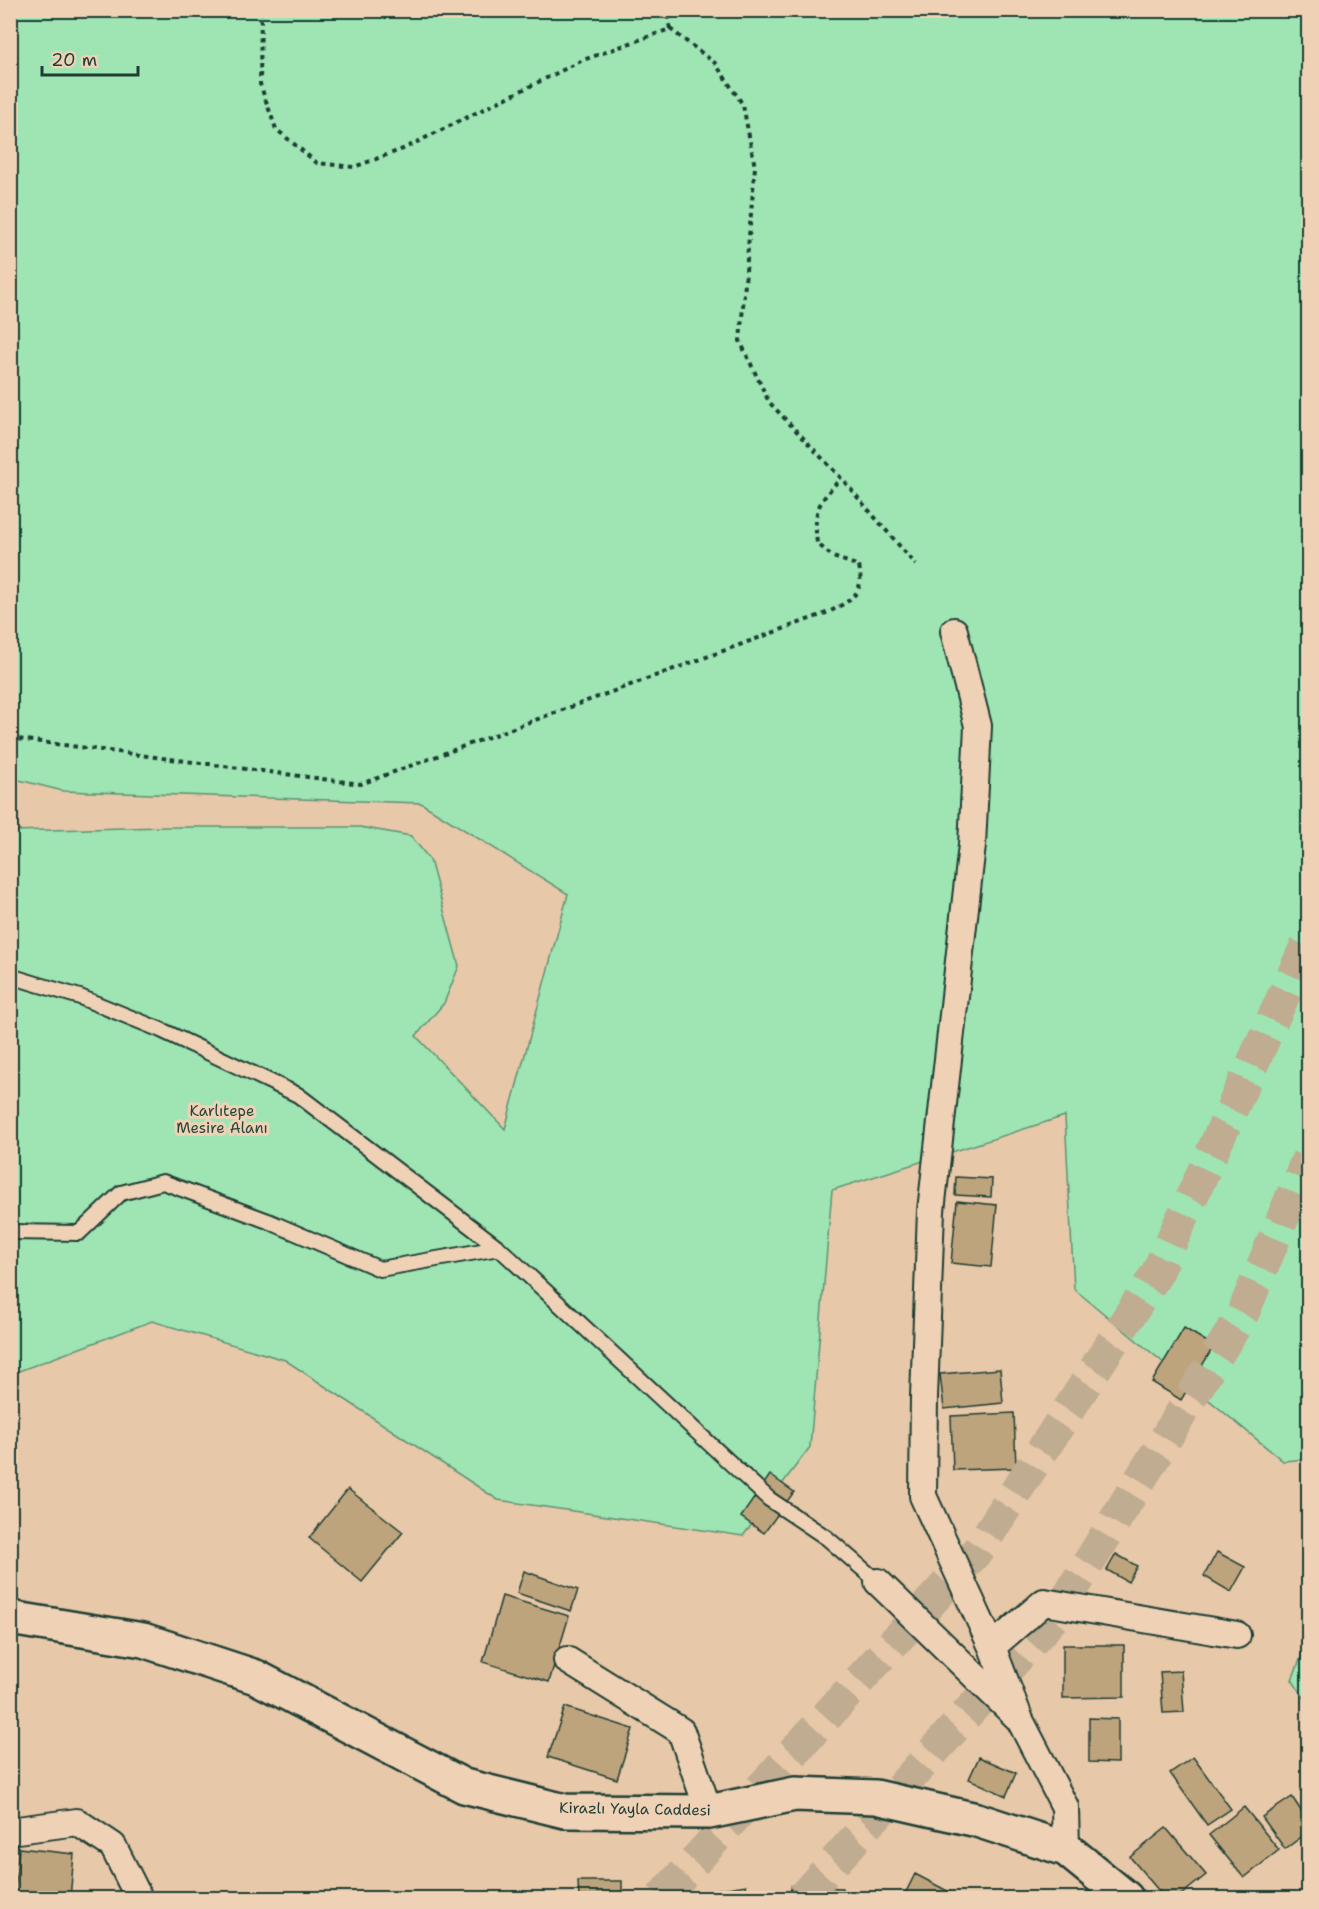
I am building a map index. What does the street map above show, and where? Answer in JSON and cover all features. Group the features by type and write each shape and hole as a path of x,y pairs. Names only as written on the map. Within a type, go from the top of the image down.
{"main road":[{"name":"Kirazlı Yayla Caddesi","path":"10,1618 143,1640 256,1677 464,1785 565,1811 709,1812 795,1794 876,1797 977,1820 1066,1849 1126,1899"}],"street":[{"path":"954,631 978,726 972,845 931,1211 923,1496 992,1647 1020,1720 1065,1807 1066,1849"},
{"path":"878,1582 1020,1720"},
{"path":"992,1647 1044,1602 1237,1635"},
{"path":"567,1660 681,1731 709,1812"},
{"path":"10,1831 77,1822 113,1845 139,1899"}],"lane":[{"path":"10,976 80,997 161,1030 298,1095 499,1248 769,1499 827,1538 878,1582"},
{"path":"10,1232 79,1233 121,1193 163,1182 268,1221 380,1269 499,1248"}],"path":[{"path":"261,10 260,84 276,129 317,163 354,167 403,149 582,60 670,29"},
{"path":"667,10 670,29 715,63 743,105 755,167 740,341 769,402 841,478 916,565"},
{"path":"10,738 361,784 829,612 853,599 862,580 859,566 833,557 817,543 814,517 821,498 841,478"}],"green space":[{"name":"Karlıtepe Mesire Alanı","path":"11,11 1308,11 1308,1459 1283,1461 1074,1289 1065,1116 832,1190 810,1447 743,1536 498,1500 285,1360 152,1321 11,1374 11,831 164,827 360,827 411,836 430,860 459,966 444,1003 416,1036 505,1129 568,894 421,803 63,791 11,778"},
{"path":"1308,1639 1308,1703 1292,1680"}],"building":[{"path":"956,1177 992,1179 991,1197 955,1195"},
{"path":"957,1201 997,1205 991,1267 951,1263"},
{"path":"1184,1328 1214,1346 1181,1400 1152,1382"},
{"path":"1000,1369 1003,1403 944,1409 940,1374"},
{"path":"1014,1413 1016,1468 953,1470 951,1416"},
{"path":"770,1475 794,1492 764,1533 741,1517"},
{"path":"348,1489 403,1532 362,1582 309,1538"},
{"path":"1217,1552 1245,1567 1231,1592 1204,1576"},
{"path":"1116,1554 1137,1566 1128,1582 1107,1570"},
{"path":"524,1571 578,1590 571,1611 517,1593"},
{"path":"502,1596 569,1616 549,1682 483,1662"},
{"path":"1063,1645 1124,1645 1124,1697 1063,1698"},
{"path":"1181,1671 1184,1712 1163,1713 1160,1672"},
{"path":"565,1707 633,1729 617,1779 548,1757"},
{"path":"1089,1718 1118,1719 1118,1763 1089,1762"},
{"path":"979,1757 1016,1773 1006,1796 969,1779"},
{"path":"1193,1757 1231,1809 1207,1825 1170,1773"},
{"path":"1292,1797 1308,1821 1308,1832 1285,1849 1262,1817"},
{"path":"1244,1807 1279,1850 1244,1878 1209,1835"},
{"path":"1166,1828 1206,1875 1177,1898 1165,1898 1130,1857"},
{"path":"19,1848 74,1854 70,1898 14,1898"},
{"path":"915,1874 959,1897 959,1898 903,1898"},
{"path":"578,1881 622,1881 622,1898 579,1898"},
{"path":"746,1885 749,1898 702,1898 701,1892"},
{"path":"791,1886 842,1888 842,1898 790,1898"}],"tunnel":[{"path":"661,1898 978,1550 1157,1273 1308,942"},
{"path":"802,1898 1059,1611 1243,1313 1308,1158"}]}
